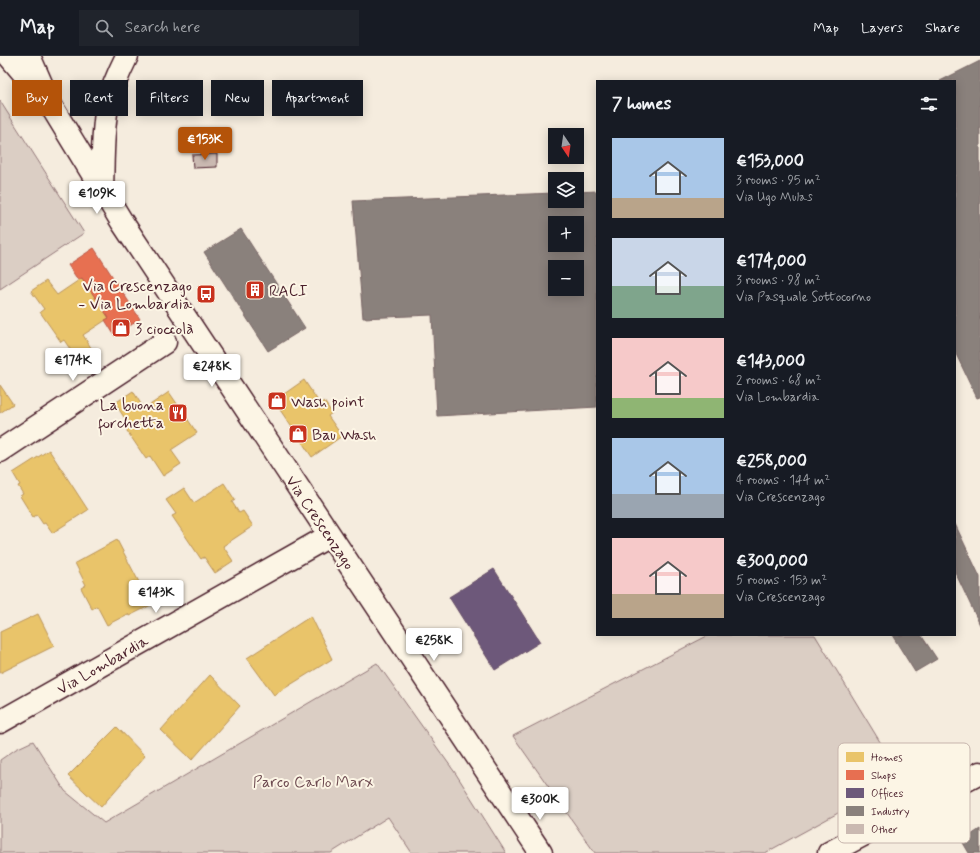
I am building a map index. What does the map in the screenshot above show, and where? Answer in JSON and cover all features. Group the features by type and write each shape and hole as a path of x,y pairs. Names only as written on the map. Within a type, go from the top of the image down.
{"street":[{"path":"9,56 28,80"},
{"path":"29,56 40,80"},
{"path":"102,190 103,149 108,106 127,56"},
{"name":"Via Crescenzago","path":"57,116 130,234 329,536 541,853"},
{"path":"0,451 165,342"},
{"name":"Via Lombardia","path":"0,722 329,536"},
{"path":"970,778 980,773"},
{"path":"829,853 848,843"}],"green space":[{"path":"0,101 84,233 0,289"},
{"path":"707,636 816,636 881,743 838,743 838,813 765,853 595,853 513,736"},
{"name":"Parco Carlo Marx","path":"377,663 456,774 506,853 412,853 388,817 331,853 0,853 0,760 16,749 33,741 65,791 104,823"}],"building: Homes":[{"path":"82,278 109,318 83,335 93,351 78,361 64,340 61,342 40,312 44,309 31,291 46,281 57,295"},
{"path":"304,380 320,404 324,401 332,413 328,416 342,436 312,457 274,401"},
{"path":"0,385 13,404 0,413"},
{"path":"133,391 144,409 169,392 197,433 171,450 181,464 163,476 150,456 146,459 123,425 127,422 115,403"},
{"path":"49,450 88,510 52,533 37,515 33,517 20,496 23,494 13,473"},
{"path":"224,483 235,500 232,502 239,513 243,511 253,526 223,546 233,561 215,573 204,557 201,559 172,516 176,514 166,500 184,488 194,503"},
{"path":"117,540 151,605 129,616 128,614 107,625 97,606 92,609 81,588 86,585 75,563"},
{"path":"38,614 54,646 0,673 0,632"},
{"path":"311,616 332,659 274,695 247,658"},
{"path":"210,675 240,706 192,760 161,730"},
{"path":"117,727 145,756 101,807 68,776"}],"building: Shops":[{"path":"94,248 140,319 115,336 105,320 109,318 82,278 78,280 68,265"}],"building: Offices":[{"path":"494,569 540,642 495,670 449,597"}],"building: Industry":[{"path":"980,61 980,397 977,398 956,354 956,80 942,80"},
{"path":"596,191 596,407 437,416 432,315 363,318 353,201 548,193 548,208 584,208 584,192"},
{"name":"RACI","path":"241,229 305,328 268,351 204,252"},
{"path":"956,526 980,577 980,625 956,574"},
{"path":"893,636 922,636 937,659 915,672"},
{"path":"980,829 980,853 969,853 963,843 970,843 970,836"}],"building: Other":[{"path":"217,154 217,167 193,168 192,155"}],"place":[{"name":"RACI","path":"255,290"},
{"name":"Via Crescenzago - Via Lombardia","path":"206,294"},
{"name":"3 cioccolà","path":"121,328"},
{"name":"Wash point","path":"277,401"},
{"name":"La buona forchetta","path":"178,413"},
{"name":"Bau Wash","path":"298,434"}]}
